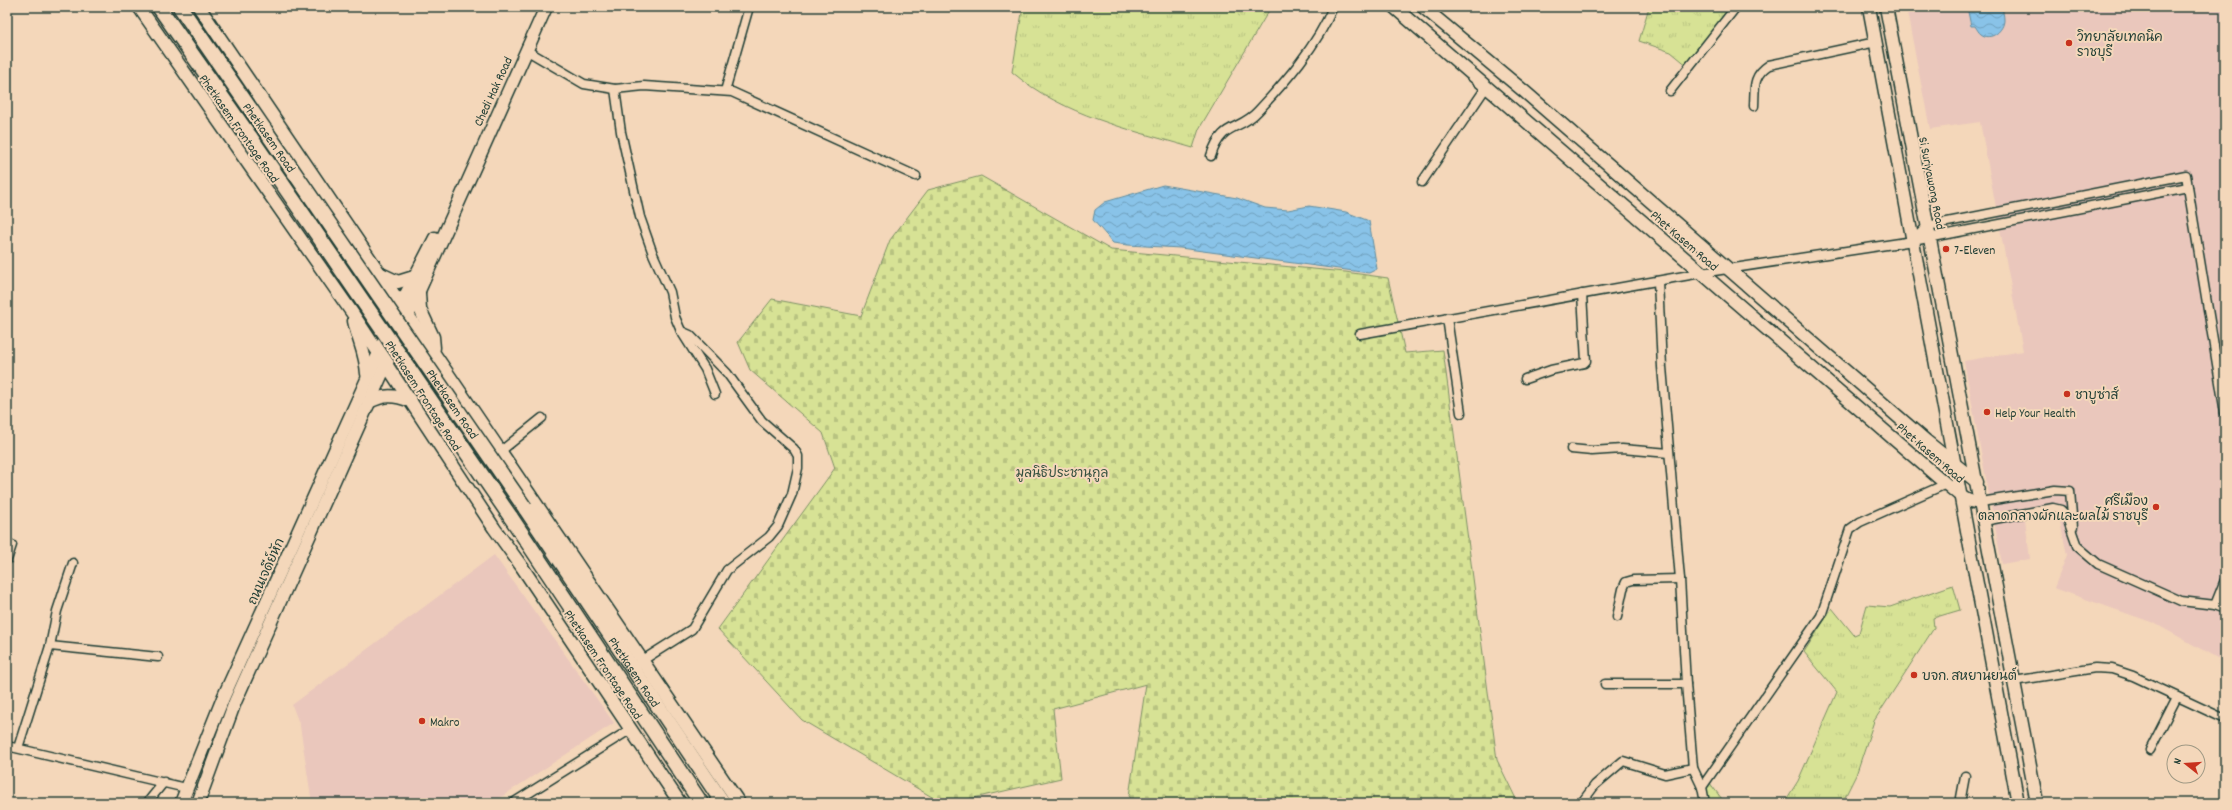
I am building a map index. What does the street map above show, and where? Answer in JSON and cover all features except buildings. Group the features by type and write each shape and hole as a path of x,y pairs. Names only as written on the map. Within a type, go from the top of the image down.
{"highway":[{"name":"Phetkasem Road","path":"159,7 251,138 510,516 702,803"},
{"name":"Phetkasem Road","path":"180,7 525,508 722,803"}],"main road":[{"name":"Phetkasem Frontage Road","path":"139,7 379,352 494,528 680,803"},
{"path":"199,7 739,803"},
{"name":"Chedi Hak Road","path":"386,363 464,186 546,7"},
{"name":"Phet Kasem Road","path":"1394,7 1946,484 1972,503 1981,502"},
{"name":"Phet Kasem Road","path":"1423,7 1524,92 1728,270 1977,482"},
{"path":"1869,7 1955,464 1959,494"},
{"name":"Si Suriyawong Road","path":"1886,7 1981,502"},
{"name":"Chedi Hak Road","path":"379,352 414,277 464,186"},
{"path":"380,274 398,282 414,277"},
{"path":"418,292 420,309 433,337 435,353"},
{"path":"352,314 357,336 364,350 367,377"},
{"name":"ถนนเจดีย์หัก","path":"181,803 223,698 379,352"},
{"name":"ถนนเจดีย์หัก","path":"198,803 235,702 386,363"},
{"path":"369,402 380,396 391,395 411,400"},
{"name":"Phet Kasem Road","path":"1959,494 2018,803"},
{"path":"1981,502 2038,803"}],"street":[{"path":"725,91 749,7"},
{"path":"1211,156 1220,136 1228,129 1251,117 1270,97 1312,46 1333,7"},
{"path":"1670,91 1736,7"},
{"path":"1754,106 1756,77 1760,71 1769,65 1876,42"},
{"path":"526,50 584,84 615,89 644,86 732,92 916,176"},
{"path":"1422,182 1487,86"},
{"path":"615,89 621,132 640,217 653,254 670,292 674,317 681,332 706,369 715,394"},
{"path":"1360,334 1701,273 1913,240 1928,232 2090,193 2186,175 2225,413"},
{"path":"1913,240 1928,232 2092,205 2188,187"},
{"path":"2090,193 2092,205"},
{"path":"1658,281 1669,453 1680,578 1686,684 1693,768 1702,786 1705,803"},
{"path":"1525,379 1551,370 1584,363 1586,361 1582,294"},
{"path":"1447,318 1461,413"},
{"path":"643,660 692,629 727,570 769,537 778,526 792,494 798,468 798,456 794,450 762,421 726,373 690,335 681,332"},
{"path":"501,451 542,418"},
{"path":"1571,449 1592,451 1622,449 1669,453"},
{"path":"1702,786 1821,616 1850,529 1860,522 1946,484"},
{"path":"1981,502 2055,490 2070,491 2074,526 2072,532"},
{"path":"1984,521 2053,508 2061,510 2066,515 2077,546 2084,554 2118,574 2181,601 2215,605 2225,609"},
{"path":"7,560 12,545"},
{"path":"18,748 50,646 57,612 73,563"},
{"path":"1618,617 1623,589 1626,582 1633,580 1680,578"},
{"path":"2215,605 2225,580"},
{"path":"50,646 158,657"},
{"path":"2014,681 2104,668 2132,676 2225,719"},
{"path":"1605,684 1686,684"},
{"path":"2150,750 2177,697"},
{"path":"513,803 631,729"},
{"path":"7,746 186,788"},
{"path":"1583,801 1595,785 1623,761 1665,774 1693,768"},
{"path":"1960,803 1964,776"},
{"path":"147,803 164,782"}],"shaded area":[{"path":"1906,7 2225,7 2225,668 2218,664 2219,659 2154,623 2054,588 2067,555 2059,517 2025,519 2030,559 2002,564 1964,361 2023,351 1980,122 1930,129"},
{"path":"494,555 614,723 492,803 312,803 300,726 292,705"}],"green space":[{"path":"1023,7 1271,7 1199,129 1193,148 1121,127 1075,110 1053,100 1012,72"},
{"path":"1649,7 1736,7 1688,66 1671,52 1639,41"},
{"name":"มูลนิธิประชานุกูล","path":"981,176 1111,250 1345,272 1388,278 1405,353 1443,350 1497,760 1518,803 1135,803 1129,796 1146,684 1053,709 1061,778 952,803 942,803 802,720 718,629 835,468 823,433 750,370 738,342 772,299 861,316 890,240 928,190"},
{"path":"1953,585 1960,610 1933,618 1934,628 1874,721 1856,775 1842,803 1784,803 1798,781 1837,692 1804,652 1832,608 1854,635 1859,633 1867,605 1890,607"},
{"path":"1709,782 1725,803 1708,803 1705,789"}],"water":[{"path":"1967,7 2002,7 2004,20 2002,28 1993,36 1989,37 1981,34 1975,26 1971,26"},
{"path":"1163,185 1237,198 1265,208 1288,210 1309,206 1346,212 1369,221 1377,269 1369,273 1180,248 1113,243 1093,220 1095,210 1105,202"}],"place":[{"name":"วิทยาลัยเทคนิค ราชบุรี","path":"2069,43"},
{"name":"7-Eleven","path":"1946,249"},
{"name":"ชาบูซ่าส์","path":"2067,394"},
{"name":"Help Your Health","path":"1987,412"},
{"name":"ศรีเมือง ตลาดกลางผักและผลไม้ ราชบุรี","path":"2156,507"},
{"name":"บจก. สหยานยนต์","path":"1914,675"},
{"name":"Makro","path":"422,721"}]}
